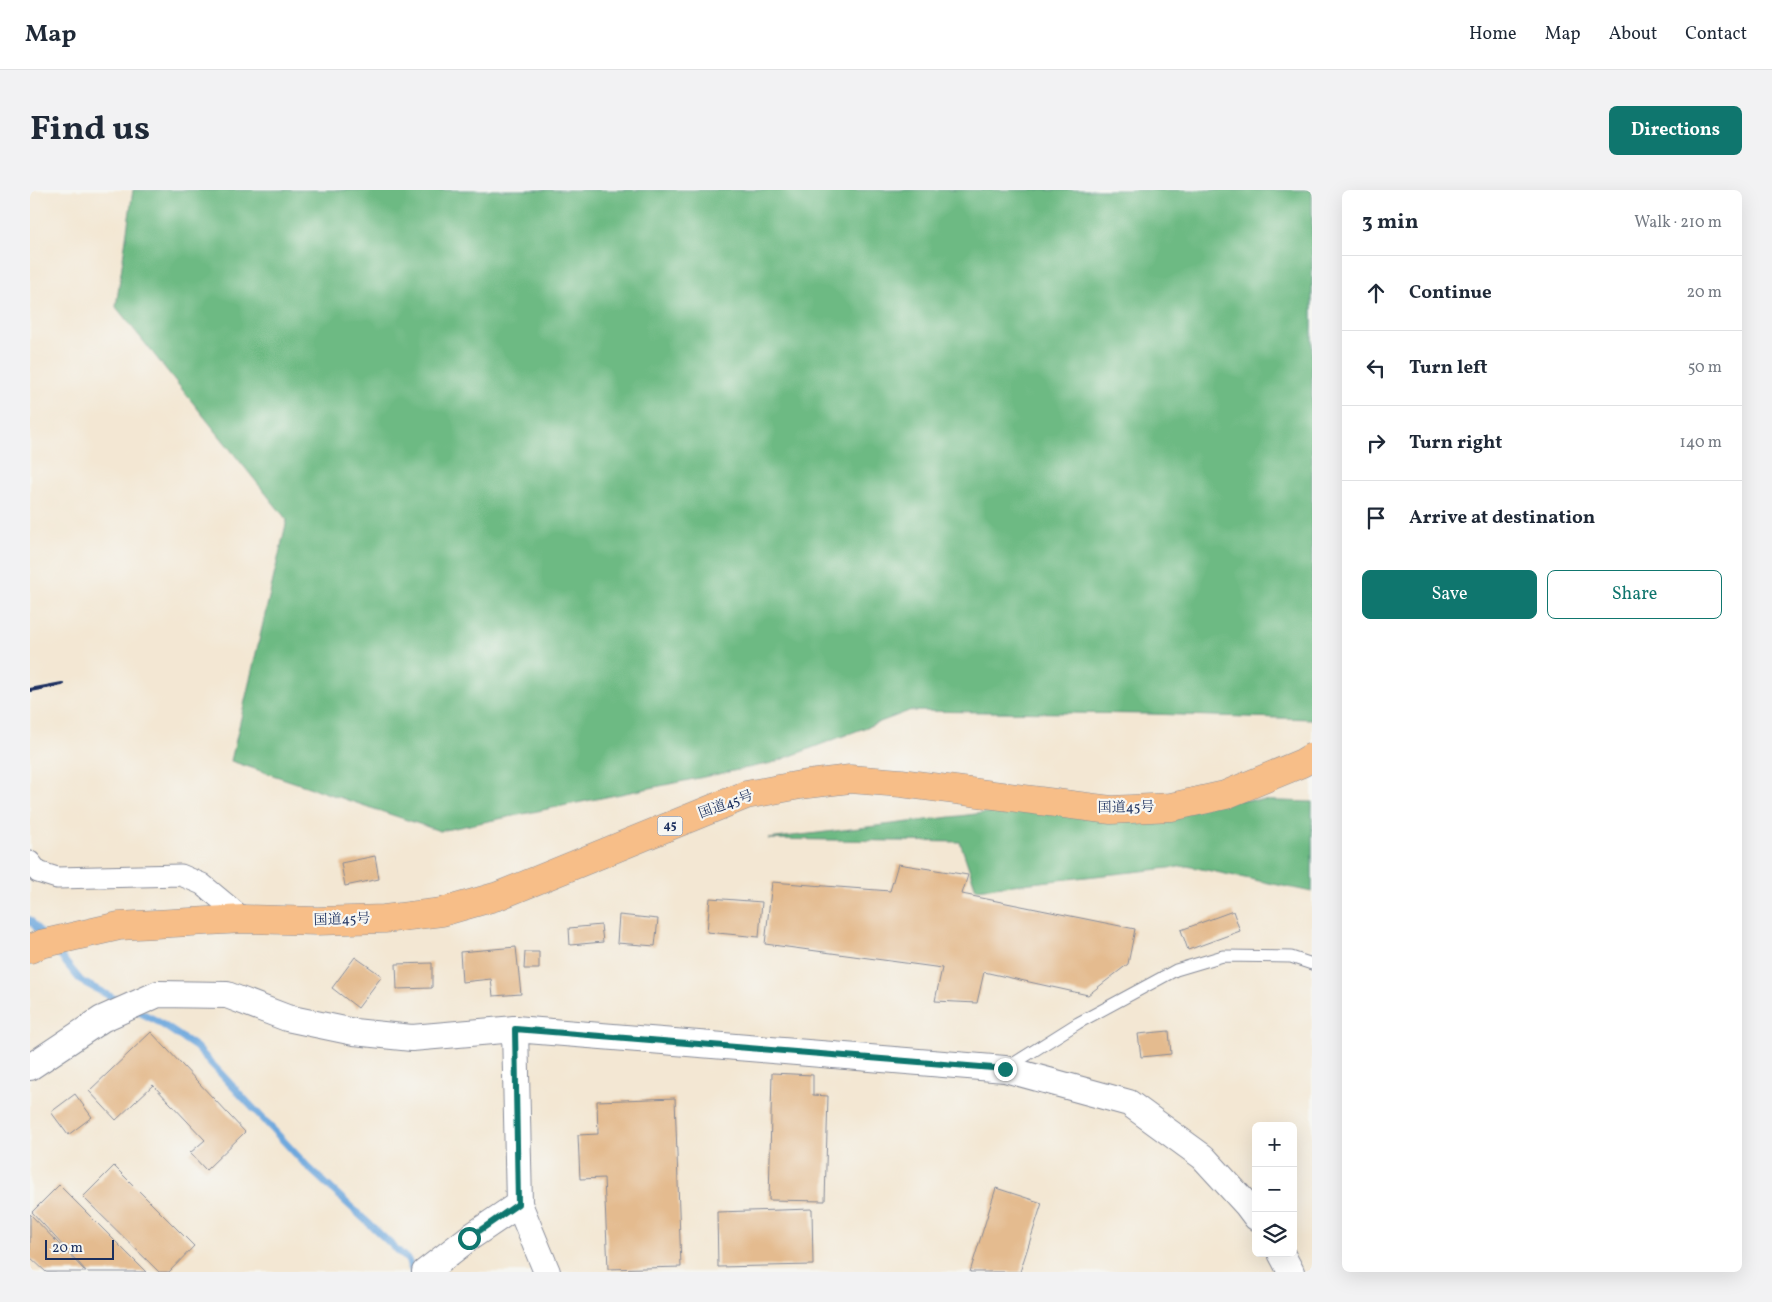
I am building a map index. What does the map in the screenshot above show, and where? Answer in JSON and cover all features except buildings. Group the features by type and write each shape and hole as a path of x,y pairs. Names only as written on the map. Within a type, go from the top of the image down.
{"highway":[{"name":"国道45号","path":"30,949 41,944 119,926 244,919 327,921 384,919 442,912 498,896 746,795 800,785 850,779 901,783 1112,810 1171,807 1225,795 1312,757"}],"street":[{"path":"30,862 38,872 57,878 181,875 202,884 244,919"},
{"path":"30,1067 102,1019 158,994 227,995 287,1018 354,1032 412,1038 515,1029 1005,1069 1129,1103 1203,1157 1252,1212"},
{"path":"515,1029 518,1204 547,1272"},
{"path":"425,1272 518,1204"},
{"path":"1283,1257 1291,1272"}],"lane":[{"path":"1005,1069 1078,1023 1176,970 1223,956 1291,957 1312,964"}],"green space":[{"path":"133,190 1312,190 1312,719 1149,714 909,711 772,763 440,831 231,761 287,520 116,307"},
{"path":"1217,799 1312,802 1312,892 1187,866 976,889 960,842 768,839 984,813"}],"waterway":[{"path":"30,920 44,937"},
{"path":"53,947 81,981 123,1003"},
{"path":"137,1011 157,1021 196,1047 307,1166 408,1260 413,1272"}],"railway":[{"path":"30,690 62,684"}],"route":[{"path":"469,1238 518,1204 515,1029 1005,1069"}]}
